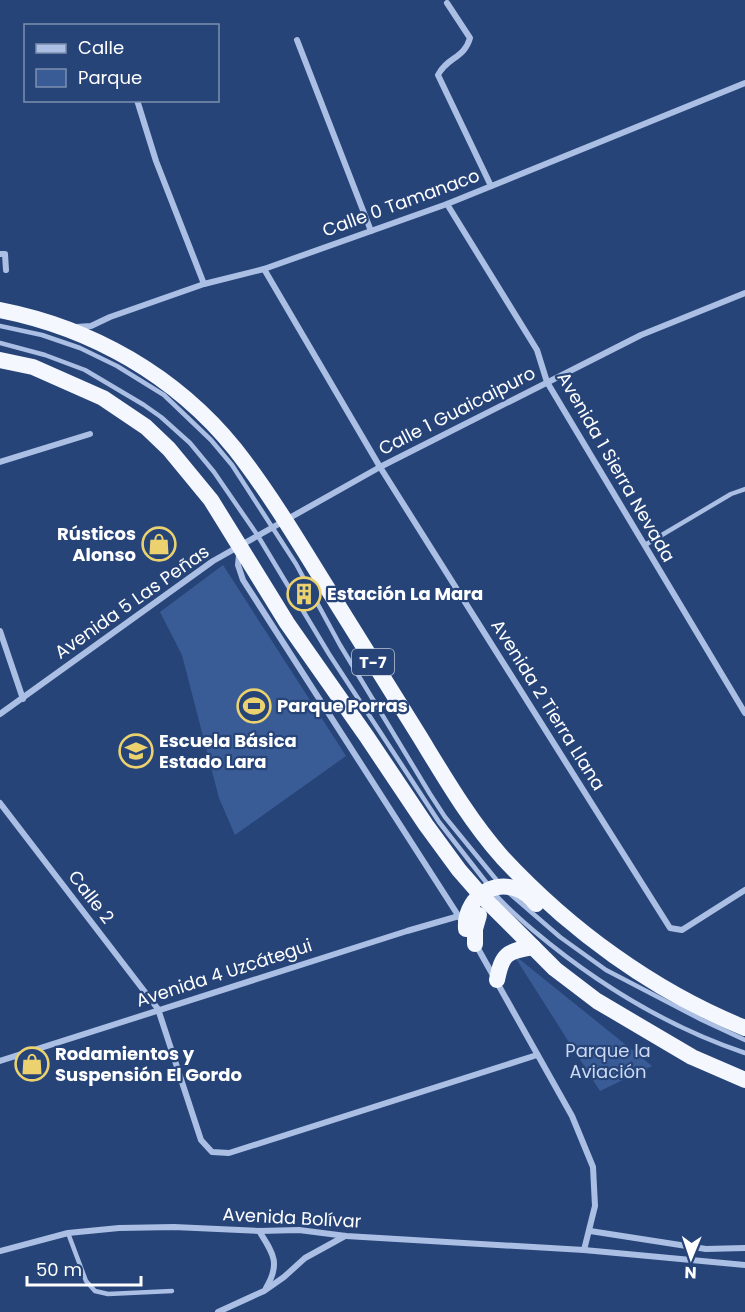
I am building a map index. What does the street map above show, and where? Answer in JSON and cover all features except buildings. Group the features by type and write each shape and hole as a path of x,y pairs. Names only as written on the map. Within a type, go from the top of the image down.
{"highway":[{"name":"T-7","path":"0,310 60,326 123,355 151,372 190,403 234,448 279,525 458,798 502,856 546,900 588,936 648,978 692,1004 745,1028"},
{"name":"T-7","path":"0,360 33,367 103,398 146,427 175,454 222,515 287,623 459,870 492,890 502,916 555,969 597,1001 692,1057 745,1080"},
{"path":"467,922 471,907 492,890 504,870 502,856"},
{"path":"492,890 515,888 526,894 596,954 621,969 648,978"},
{"path":"467,922 484,915 502,916"},
{"path":"467,922 475,929 476,944"},
{"path":"497,980 503,958 518,949 533,947"}],"street":[{"path":"447,3 470,38 467,49 441,68 438,75 491,186"},
{"path":"297,40 371,231"},
{"name":"Calle 0 Tamanaco","path":"60,326 91,326 110,317 204,284 264,269 447,204 745,83"},
{"path":"138,102 156,161 204,284"},
{"name":"Avenida 1 Sierra Nevada","path":"447,204 537,350 547,382 745,713"},
{"path":"0,254 4,254 6,270"},
{"name":"Avenida 2 Tierra Llana","path":"264,269 380,467 670,928 682,930 745,890"},
{"name":"Calle 1 Guaicaipuro","path":"279,525 380,467 641,334 745,293"},
{"path":"0,462 90,434"},
{"name":"Avenida 5 Las Peñas","path":"0,714 213,561 279,525"},
{"path":"240,545 238,565 243,580 467,922"},
{"path":"0,632 22,699"},
{"name":"Calle 2","path":"0,803 158,1009 201,1140 212,1152 229,1153 537,1055"},
{"name":"Avenida 4 Uzcátegui","path":"0,1061 396,934 467,922"},
{"path":"476,944 572,1116 592,1167 595,1206 584,1250"},
{"name":"Avenida Bolívar","path":"0,1251 68,1233 130,1228 299,1230 346,1236 584,1250 745,1264"},
{"path":"259,1231 273,1254 275,1267 273,1276 264,1291"},
{"path":"590,1231 706,1249 745,1248"},
{"path":"218,1312 264,1291 284,1278 305,1258 346,1236"}],"lane":[{"path":"0,326 42,335 80,348 117,366 164,395 193,421 227,458 279,525 296,564 340,645 430,794 492,890 606,970 745,1040"},
{"path":"0,343 45,355 85,370 118,388 161,417 190,444 214,472 258,536 329,654 379,726 428,805 509,909 549,944 594,976 684,1028 745,1053"},
{"path":"645,545 731,494 745,489"},
{"path":"68,1233 86,1281 95,1291 108,1294 172,1291"}],"green space":[{"name":"Parque Porras","path":"223,565 346,756 235,835 219,798 182,655 160,612"},
{"name":"Parque la Aviación","path":"513,954 652,1066 600,1091"}],"place":[{"name":"Rústicos Alonso","path":"159,544"},
{"name":"Estación La Mara","path":"304,594"},
{"name":"Parque Porras","path":"254,706"},
{"name":"Escuela Básica Estado Lara","path":"136,751"},
{"name":"Rodamientos y Suspensión El Gordo","path":"32,1064"}]}
